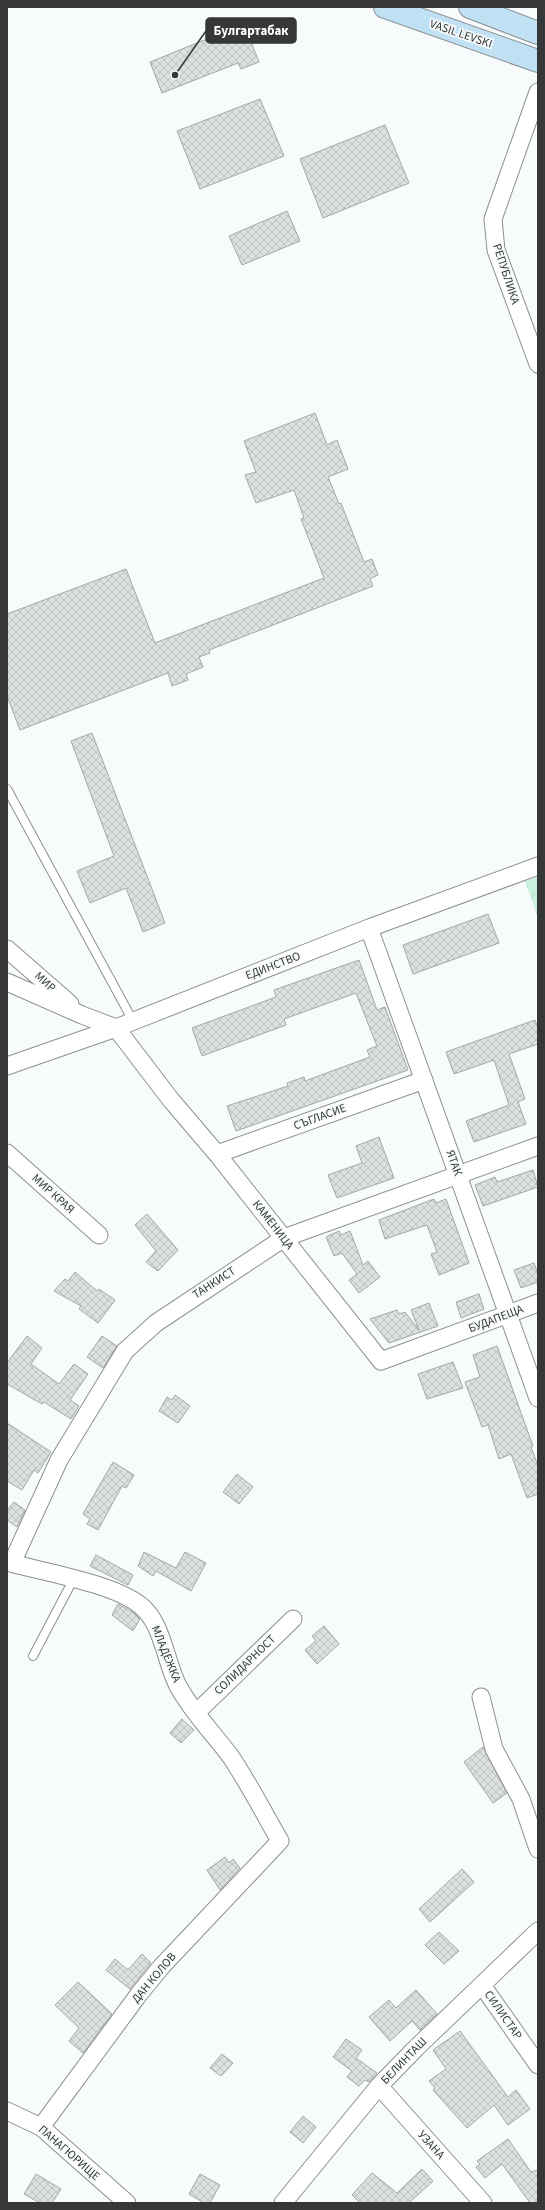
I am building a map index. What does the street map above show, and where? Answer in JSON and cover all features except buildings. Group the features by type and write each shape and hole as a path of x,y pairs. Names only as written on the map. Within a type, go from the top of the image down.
{"main road":[{"name":"VASIL LEVSKI","path":"385,7 538,60"},
{"path":"470,7 538,33"}],"street":[{"name":"РЕПУБЛИКА","path":"538,92 494,219 496,250 538,364"},
{"name":"ЕДИНСТВО","path":"7,1066 116,1028 369,928 538,866"},
{"name":"ЯТАК","path":"369,928 538,1398"},
{"name":"МИР","path":"7,949 82,1015"},
{"name":"МИР","path":"7,982 82,1015 116,1028"},
{"name":"КАМЕНИЦА","path":"116,1028 171,1100 217,1154 284,1238 360,1338 381,1361 455,1334"},
{"name":"СЪГЛАСИЕ","path":"217,1154 424,1080"},
{"name":"ТАНКИСТ","path":"10,1562 58,1460 125,1351 162,1319 284,1238 538,1146"},
{"name":"МИР КРАЯ","path":"7,1153 99,1235"},
{"name":"БУДАПЕЩА","path":"455,1334 538,1303"},
{"name":"МЛАДЕЖКА","path":"10,1562 105,1588 129,1598 140,1605 150,1617 157,1630 178,1687 231,1758 280,1841"},
{"name":"СОЛИДАРНОСТ","path":"196,1712 293,1619"},
{"path":"481,1697 494,1749 521,1799 538,1849"},
{"name":"ДАН КОЛОВ","path":"41,2127 139,1994 162,1966 280,1841"},
{"name":"БЕЛИНТАШ","path":"283,2203 379,2086 416,2048 538,1931"},
{"name":"СИЛИСТАР","path":"482,1985 537,2063"},
{"name":"УЗАНА","path":"379,2086 483,2203"},
{"name":"ПАНАГЮРИЩЕ","path":"7,2111 41,2127 127,2203"}],"lane":[{"path":"7,789 132,1021"},
{"path":"33,1656 73,1580"}],"green space":[{"path":"538,877 538,918 525,881"}],"place":[{"name":"Булгартабак","path":"175,75"}]}
